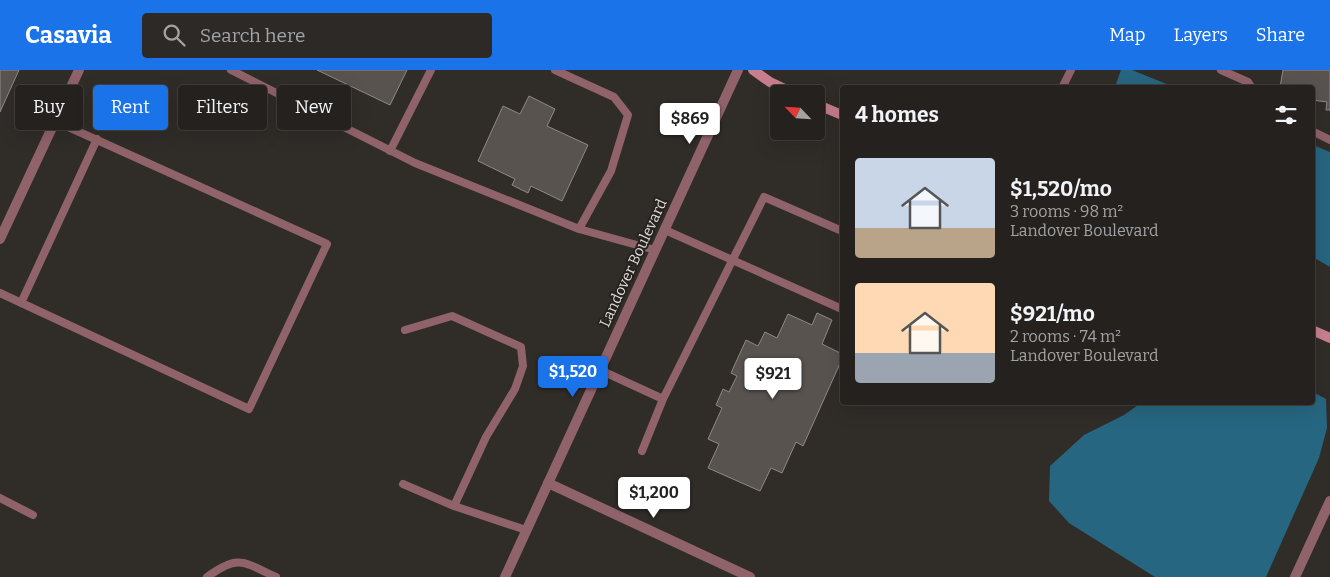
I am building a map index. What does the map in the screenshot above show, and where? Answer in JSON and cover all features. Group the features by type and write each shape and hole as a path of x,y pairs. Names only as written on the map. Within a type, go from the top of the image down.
{"main road":[{"path":"754,70 776,85"},
{"path":"825,108 840,115"},
{"path":"1315,331 1330,338"}],"street":[{"path":"72,85 79,70"},
{"name":"Landover Boulevard","path":"505,577 738,70"},
{"path":"0,239 2,228 51,130"},
{"path":"548,483 750,577"},
{"path":"1294,577 1330,501"}],"lane":[{"path":"231,70 415,163 579,229 655,250"},
{"path":"390,151 431,70"},
{"path":"555,70 614,97 628,115 611,171 579,229"},
{"path":"1064,85 1071,70"},
{"path":"1221,70 1248,82 1250,85"},
{"path":"0,293 249,409 323,253 327,244 76,130"},
{"path":"1315,132 1330,140"},
{"path":"21,303 97,139"},
{"path":"642,451 663,399 764,198 840,231"},
{"path":"665,230 840,308"},
{"path":"406,330 452,316 521,347 523,366 515,389 486,437 454,506"},
{"path":"600,370 663,399"},
{"path":"403,484 454,506 526,530"},
{"path":"0,498 33,515"},
{"path":"207,577 229,562 243,562 276,577"}],"water":[{"path":"1121,70 1132,70 1169,85 1116,85"},
{"path":"1315,146 1330,152 1330,267 1315,258"},
{"path":"1315,393 1326,399 1327,428 1319,458 1266,577 1155,577 1069,523 1049,501 1050,466 1084,435 1124,415 1138,405 1315,405"}],"building":[{"path":"0,70 19,70 0,112"},
{"path":"317,70 407,70 390,105"},
{"path":"1283,70 1330,70 1330,110 1326,110 1327,102 1315,100 1315,85 1280,85"},
{"path":"529,96 555,109 547,126 588,145 562,201 531,186 528,193 512,185 515,179 478,161 503,106 520,114"},
{"path":"817,313 832,320 822,344 840,353 840,363 803,446 796,442 782,473 771,468 760,491 708,468 719,444 708,439 722,408 716,405 723,389 729,392 737,376 731,373 746,340 758,346 765,332 777,338 788,314 812,325"}]}
